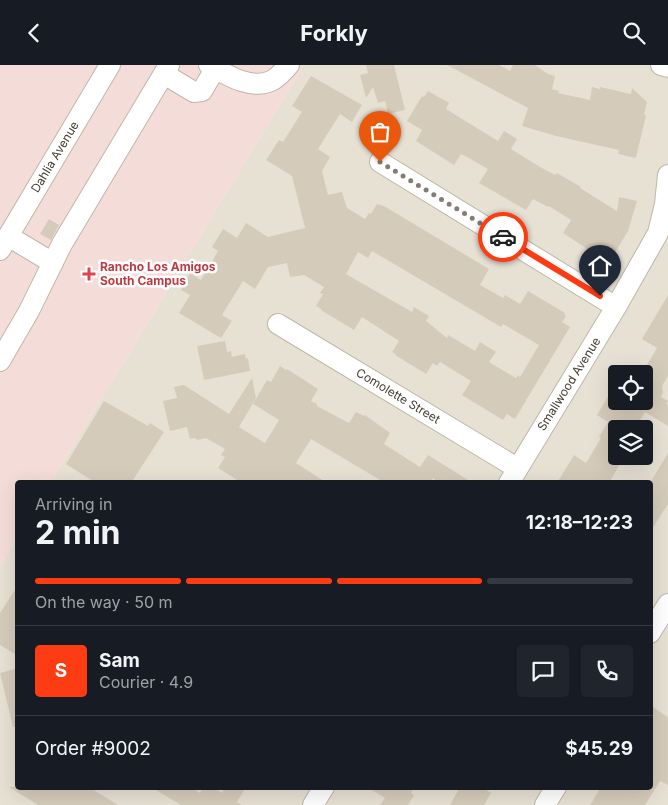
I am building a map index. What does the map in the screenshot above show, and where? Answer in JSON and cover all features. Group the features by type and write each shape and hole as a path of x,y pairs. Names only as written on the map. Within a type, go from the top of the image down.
{"street":[{"name":"Dahlia Avenue","path":"5,235 110,65"},
{"path":"0,361 62,244 167,69 194,92 202,91 212,67 226,75 251,84 272,81 289,65"},
{"path":"661,65 668,67"},
{"path":"380,162 616,307"},
{"name":"Smallwood Avenue","path":"513,475 616,307 658,233 665,204 668,175"},
{"path":"5,235 50,268"},
{"name":"Comolette Street","path":"278,324 513,475"},
{"path":"653,628 668,604"},
{"path":"545,805 554,790"}],"shaded area":[{"name":"Rancho Los Amigos South Campus","path":"0,65 304,65 52,480 15,480 15,541 0,567"},
{"path":"304,65 668,65 668,805 0,805 0,567 15,541 15,790 653,790 653,480 52,480"}],"building":[{"path":"366,65 394,65 405,110 388,114 385,101 378,103 373,87 366,98 360,75 368,73"},
{"path":"447,65 499,65 510,71 513,65 535,65 548,74 555,76 552,89 559,91 558,93 590,100 592,87 631,94 632,88 647,102 644,114 646,116 636,157 618,154 619,150 556,136 522,126 528,108"},
{"path":"311,76 362,105 352,122 340,114 318,149 330,157 322,171 328,195 342,192 347,208 365,219 369,213 371,214 377,204 384,206 489,269 480,285 503,298 505,295 520,304 528,291 565,313 566,316 562,322 570,327 515,419 507,414 503,420 462,395 471,381 440,362 437,366 433,363 426,374 395,355 392,352 399,341 362,317 354,330 321,310 316,306 323,294 320,293 324,287 304,275 290,277 287,263 268,267 255,289 243,281 222,315 232,321 221,338 179,313 190,295 181,290 190,273 201,280 218,251 212,247 223,229 237,238 246,223 268,237 305,228 292,176 266,160 279,140 283,142 302,112 292,106","holes":["372,251 501,327 503,324 539,345 520,377 518,375 516,378 489,362 496,352 480,342 475,351 448,335 447,338 426,321 429,316 414,307 412,312 346,274 358,252 368,258"]},
{"path":"428,91 449,103 446,109 498,141 504,131 517,139 511,149 540,167 555,175 557,173 581,187 617,211 619,197 637,201 628,231 613,256 605,251 601,258 563,233 571,220 549,206 533,199 526,210 479,183 488,169 461,154 454,165 416,141 422,130 407,121 422,96 424,97"},
{"path":"49,219 59,225 51,240 40,234"},
{"path":"668,295 668,376 662,386 663,392 661,397 668,401 666,404 668,405 668,426 645,412 640,420 608,420 608,422 597,415 608,396 608,410 653,410 653,365 647,365 657,348 642,339"},
{"path":"225,341 227,352 231,351 232,357 245,354 246,359 248,358 250,371 204,380 197,346"},
{"path":"280,366 287,369 318,389 311,401 317,404 317,406 349,423 356,412 365,415 390,433 384,444 420,467 428,455 468,480 435,480 433,478 432,480 380,480 311,439 296,463 322,480 237,480 218,468 225,457 221,455 225,449 206,438 190,439 187,427 170,431 163,401 177,398 174,387 184,385 229,414 252,378 256,398 239,427 265,443 279,420 253,404 267,380 271,382"},
{"path":"104,401 148,426 150,423 164,432 133,480 91,480 66,464"},
{"path":"608,422 608,465 619,465 611,480 559,480 574,455 586,463 601,438 599,437"},
{"path":"668,453 668,504 653,527 653,480"},
{"path":"15,590 15,654 0,645 0,613"},
{"path":"15,669 15,727 13,727 0,673"},
{"path":"653,707 668,717 668,785 660,781 645,805 590,805 599,790 653,790"},
{"path":"9,787 15,787 15,790 94,790 118,805 38,805"},
{"path":"156,790 195,790 200,793 202,790 217,790 222,793 224,790 244,790 237,802 242,805 181,805"},
{"path":"372,790 412,790 411,793 414,795 408,805 380,805 385,798"},
{"path":"458,790 486,790 491,793 484,805 450,805"}],"way so far":[{"path":"380,162 503,237"}],"place":[{"name":"Rancho Los Amigos South Campus","path":"89,274"}],"route":[{"path":"503,237 600,296"}]}
